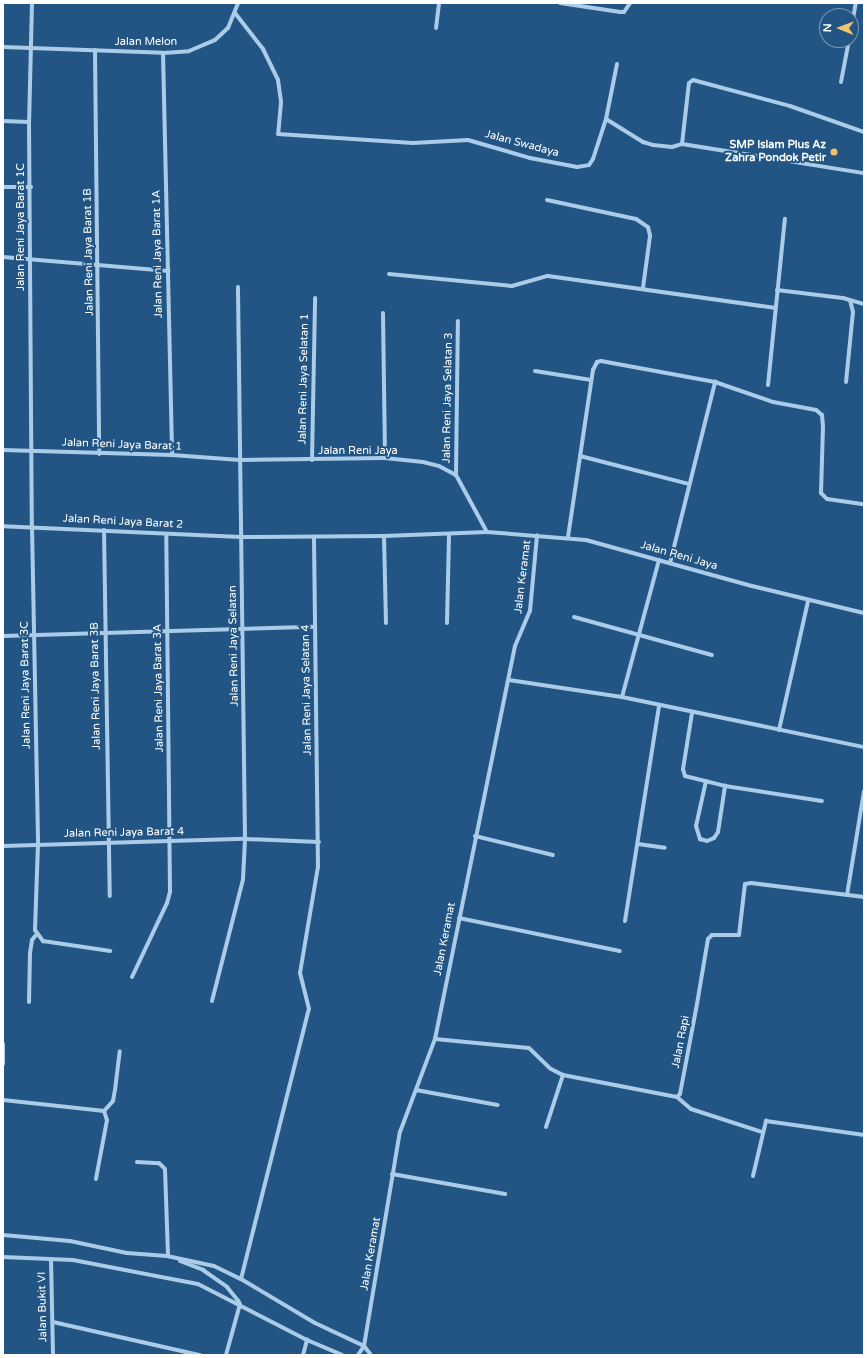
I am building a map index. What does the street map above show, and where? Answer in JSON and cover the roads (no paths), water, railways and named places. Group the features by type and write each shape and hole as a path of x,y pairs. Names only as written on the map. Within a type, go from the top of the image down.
{"street":[{"name":"Jalan Reni Jaya Barat 1C","path":"32,3 29,122 31,187 30,258 33,451 32,526"},
{"name":"Jalan Melon","path":"3,47 163,53 189,51 215,40 228,28 238,3"},
{"path":"436,28 439,3"},
{"path":"560,3 620,12 624,12 630,3"},
{"name":"Jalan Swadaya","path":"235,13 263,48 278,80 282,102 278,134 413,143 468,140 530,158 577,167 589,165 593,159 606,119 617,64"},
{"path":"841,82 847,48"},
{"name":"Jalan Reni Jaya Barat 1B","path":"95,50 99,454"},
{"name":"Jalan Reni Jaya Barat 1A","path":"163,53 172,454"},
{"path":"682,144 689,83 693,80 790,106 864,132"},
{"path":"606,119 644,142 664,147 682,144 864,173"},
{"path":"3,121 29,122"},
{"path":"3,187 31,187"},
{"path":"547,200 636,219 648,227 650,236 643,288"},
{"path":"768,385 785,219"},
{"path":"3,257 30,258 168,271"},
{"path":"389,274 512,286 548,276 643,288 776,308"},
{"name":"Jalan Reni Jaya Selatan","path":"212,1001 243,879 245,839 238,287"},
{"path":"777,290 850,300 864,304"},
{"name":"Jalan Reni Jaya Selatan 1","path":"312,460 315,298"},
{"path":"846,382 852,312 850,300"},
{"path":"383,313 385,458"},
{"name":"Jalan Reni Jaya Selatan 3","path":"456,475 458,321"},
{"path":"568,537 591,380 597,362 610,361 716,382 773,402 816,410 822,415 820,493 827,499 864,504"},
{"path":"535,371 591,380"},
{"path":"670,563 716,382"},
{"name":"Jalan Reni Jaya Barat 1","path":"3,450 99,454 172,454 240,460"},
{"path":"580,456 689,484"},
{"name":"Jalan Reni Jaya","path":"240,460 385,458 440,466 456,475"},
{"path":"456,475 487,532"},
{"name":"Jalan Reni Jaya Barat 2","path":"3,526 32,526 241,537"},
{"name":"Jalan Reni Jaya Barat 3C","path":"29,1002 30,953 32,940 36,935 38,844 32,526"},
{"name":"Jalan Reni Jaya Barat 3B","path":"104,530 107,842 110,896"},
{"name":"Jalan Reni Jaya","path":"241,537 314,538 487,532 568,537 659,560 808,601 864,613"},
{"name":"Jalan Reni Jaya Barat 3A","path":"132,977 168,903 171,873 166,534"},
{"path":"447,623 449,534"},
{"name":"Jalan Keramat","path":"364,1346 400,1132 435,1039 475,836 515,646 530,611 537,535"},
{"path":"384,536 386,623"},
{"name":"Jalan Reni Jaya Selatan 4","path":"241,1279 309,1010 300,973 316,892 319,842 314,538"},
{"path":"622,697 636,636 659,560"},
{"path":"779,730 808,601"},
{"path":"574,617 636,636 712,655"},
{"path":"3,636 315,627"},
{"path":"509,680 622,697 692,713 864,747"},
{"path":"625,921 659,706"},
{"path":"692,713 683,774 725,786 822,801"},
{"path":"706,781 696,826 700,839 707,841 714,838 718,832 725,786"},
{"path":"847,895 864,791"},
{"path":"475,836 553,855"},
{"name":"Jalan Reni Jaya Barat 4","path":"3,846 245,839 319,842"},
{"path":"638,844 665,848"},
{"name":"Jalan Rapi","path":"677,1097 680,1094 708,939 712,935 739,935 745,884 758,884 864,897"},
{"path":"459,918 620,951"},
{"path":"36,935 43,941 110,951"},
{"path":"435,1039 529,1048 551,1069 563,1075 677,1097 691,1109 762,1132"},
{"path":"3,1044 3,1064"},
{"path":"104,1111 113,1101 116,1090 120,1051"},
{"path":"546,1127 563,1075"},
{"path":"416,1090 498,1105"},
{"path":"3,1100 104,1111"},
{"path":"96,1180 107,1120 104,1111"},
{"path":"753,1176 762,1132 766,1121 772,1120 864,1134"},
{"path":"137,1162 159,1163 165,1169 167,1256"},
{"path":"392,1174 505,1194"},
{"path":"3,1235 70,1241 127,1253 167,1256 214,1266 241,1279 315,1324 364,1346 371,1355"},
{"path":"167,1256 204,1270 227,1287 240,1304"},
{"path":"3,1257 51,1259 105,1265 198,1284 240,1304 307,1340 342,1355"},
{"name":"Jalan Bukit VI","path":"51,1259 53,1355"},
{"path":"226,1355 240,1304"},
{"path":"52,1322 200,1355"},
{"path":"303,1355 307,1340"},
{"path":"358,1355 364,1346"}],"place":[{"name":"SMP Islam Plus Az Zahra Pondok Petir","path":"834,152"}]}
